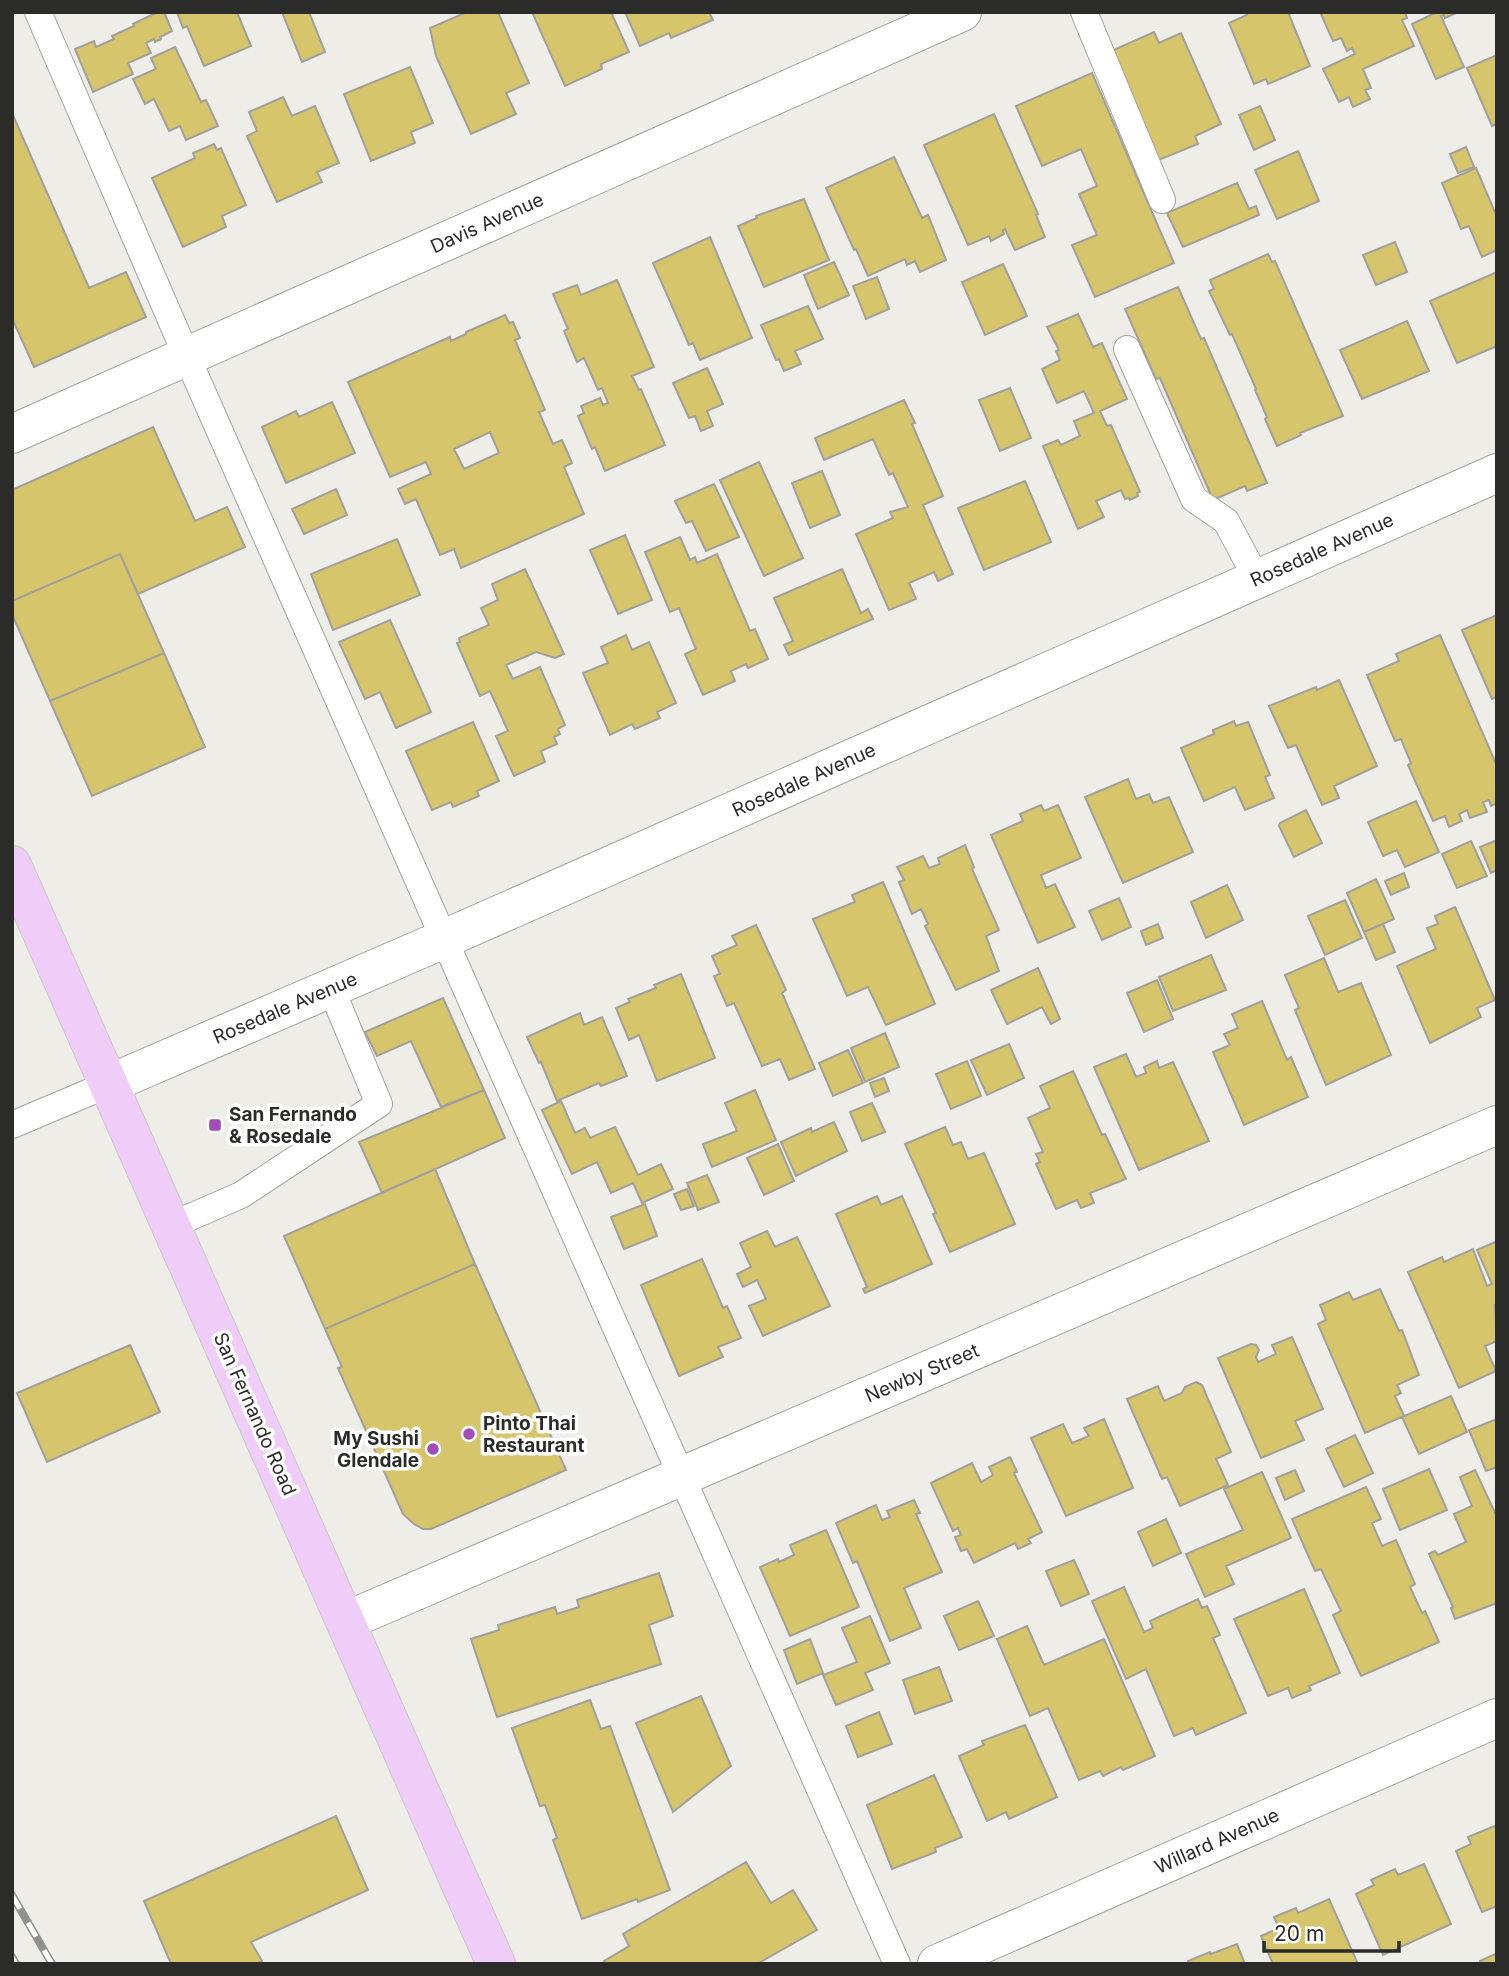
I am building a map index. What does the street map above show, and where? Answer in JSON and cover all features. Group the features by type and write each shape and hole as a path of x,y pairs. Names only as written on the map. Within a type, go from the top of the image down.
{"main road":[{"name":"San Fernando Road","path":"12,865 496,1964"}],"street":[{"name":"Davis Avenue","path":"12,434 962,12"},
{"name":"Rosedale Avenue","path":"109,1084 444,940 1497,473"},
{"name":"Newby Street","path":"346,1621 1497,1125"},
{"name":"Willard Avenue","path":"937,1964 1497,1718"}],"lane":[{"path":"38,12 187,357 897,1964"},
{"path":"1084,12 1162,200"},
{"path":"1127,349 1194,499 1226,521 1257,579"},
{"path":"172,1225 241,1195 379,1104 331,988"},
{"path":"12,1125 109,1084"}],"building":[{"path":"158,12 164,12 172,31 155,42 154,39 146,43 151,53 128,63 133,74 93,92 75,49 94,41 96,47 114,39 112,36"},
{"path":"177,12 237,12 251,46 204,66 187,26 183,28"},
{"path":"282,12 309,12 325,52 302,62"},
{"path":"467,12 498,12 529,83 506,93 516,114 471,134 436,56 430,28"},
{"path":"532,12 611,12 629,52 601,64 602,69 565,86"},
{"path":"625,12 709,12 713,20 671,38 669,33 640,46"},
{"path":"1246,12 1288,12 1310,66 1268,84 1266,79 1254,84 1229,23 1247,15"},
{"path":"1320,12 1405,12 1407,18 1402,20 1414,46 1363,69 1371,88 1365,90 1370,99 1353,107 1349,97 1339,102 1323,69 1355,54 1352,48 1347,51 1341,38 1333,41"},
{"path":"1437,12 1458,12 1445,18 1444,15 1441,16 1464,67 1436,79 1412,24"},
{"path":"1154,32 1159,43 1181,33 1221,124 1195,136 1198,144 1156,161 1109,52"},
{"path":"175,47 201,102 206,100 218,126 186,140 180,126 169,131 154,99 145,104 133,79 156,69 151,58"},
{"path":"1497,55 1497,124 1492,126 1467,68"},
{"path":"410,67 433,123 411,132 415,143 371,161 344,94"},
{"path":"1092,73 1174,263 1095,297 1072,245 1097,235 1079,194 1097,186 1081,149 1042,166 1016,106"},
{"path":"283,97 292,116 315,106 339,163 317,172 322,182 277,202 247,136 257,131 249,112"},
{"path":"1260,106 1275,140 1254,150 1239,115"},
{"path":"12,113 89,288 126,272 146,317 34,367 12,318"},
{"path":"994,114 1038,214 1036,215 1045,237 1015,250 1005,229 1004,234 991,241 989,236 968,245 924,145"},
{"path":"214,144 217,150 221,148 246,205 222,216 226,227 183,247 152,178 195,158 193,153"},
{"path":"1466,147 1474,167 1458,173 1450,154"},
{"path":"1298,151 1319,201 1277,219 1255,170"},
{"path":"894,157 922,218 928,215 946,260 920,272 915,261 907,265 905,259 868,276 826,188"},
{"path":"1476,168 1497,217 1497,250 1482,257 1469,226 1461,229 1442,183"},
{"path":"1237,183 1249,209 1256,206 1259,215 1183,247 1167,213"},
{"path":"804,199 829,260 764,287 738,226 757,218 756,216"},
{"path":"710,237 752,338 700,360 693,343 689,345 653,263"},
{"path":"1395,242 1407,272 1376,285 1363,255"},
{"path":"1268,254 1272,262 1275,261 1343,416 1300,433 1301,435 1277,446 1232,334 1230,335 1209,291 1214,289 1210,280"},
{"path":"834,262 849,295 818,309 804,275"},
{"path":"1003,264 1027,316 985,335 962,282"},
{"path":"1497,272 1497,346 1457,363 1430,301"},
{"path":"877,277 889,309 866,319 853,286"},
{"path":"617,280 654,367 632,376 639,390 641,389 665,445 605,471 578,416 584,413 581,406 600,398 603,405 608,403 602,388 598,390 584,358 577,362 564,331 568,329 553,294 577,285 581,295"},
{"path":"1178,287 1201,339 1204,338 1267,483 1247,491 1245,486 1213,500 1160,378 1156,379 1125,309"},
{"path":"808,306 823,339 795,351 801,364 784,371 779,359 776,360 761,325"},
{"path":"1078,314 1093,347 1102,343 1127,399 1100,411 1107,426 1111,425 1140,492 1130,500 1125,499 1121,490 1096,501 1104,517 1078,529 1043,446 1058,440 1061,445 1080,436 1074,421 1094,413 1084,391 1057,403 1042,369 1060,360 1056,351 1059,350 1047,327"},
{"path":"505,315 509,323 513,322 520,338 515,340 545,410 539,412 553,444 562,440 572,463 564,467 584,514 461,568 454,549 440,555 416,499 405,504 398,489 431,474 426,462 390,477 348,382 450,337 451,341","holes":["490,432 499,453 464,469 454,449"]},
{"path":"1407,321 1429,371 1362,399 1340,350"},
{"path":"707,368 723,404 707,411 713,426 701,431 695,416 689,418 673,383"},
{"path":"1010,388 1031,438 1000,451 979,400"},
{"path":"904,400 943,496 923,505 953,574 938,581 934,572 909,583 916,599 889,610 856,534 893,518 890,512 908,507 893,473 889,475 873,439 824,460 815,438"},
{"path":"332,402 355,453 286,483 262,427 296,411 299,417"},
{"path":"153,427 195,521 227,507 245,547 138,594 120,554 12,601 12,490"},
{"path":"759,462 803,558 764,576 720,480"},
{"path":"822,471 840,515 810,528 792,483"},
{"path":"1025,481 1051,542 984,570 958,508"},
{"path":"714,484 739,537 706,551 692,521 686,523 675,501"},
{"path":"336,489 347,515 304,534 292,509"},
{"path":"625,535 652,600 618,614 590,550"},
{"path":"680,537 690,560 695,557 697,563 717,554 750,631 755,629 768,659 748,668 746,664 731,671 735,681 703,695 685,654 696,649 679,608 670,612 645,552"},
{"path":"397,539 420,595 333,630 311,574"},
{"path":"120,554 164,653 50,701 12,614 12,601"},
{"path":"525,569 564,654 555,658 536,652 506,665 513,679 540,667 565,725 558,729 560,734 554,737 557,744 541,751 545,762 514,776 496,736 508,731 490,691 480,696 457,643 460,642 459,638 489,625 481,608 498,600 492,584"},
{"path":"842,569 861,613 868,609 873,619 789,655 784,645 793,641 774,598"},
{"path":"1497,615 1497,697 1492,699 1462,630"},
{"path":"390,620 431,712 396,728 380,692 365,699 339,642"},
{"path":"626,635 632,650 649,642 676,703 657,712 660,718 635,729 632,724 610,735 583,673 608,663 601,647"},
{"path":"1440,635 1497,766 1497,803 1491,806 1489,800 1483,802 1487,812 1470,818 1467,810 1459,814 1462,821 1449,827 1445,816 1433,821 1408,765 1411,763 1401,739 1395,741 1367,675 1399,661 1396,654"},
{"path":"164,653 205,747 92,796 50,701"},
{"path":"1339,680 1377,766 1334,786 1339,798 1322,805 1296,745 1288,748 1269,706"},
{"path":"1234,721 1236,726 1248,722 1270,775 1265,777 1274,798 1245,810 1235,787 1204,801 1181,748 1214,734 1213,730"},
{"path":"473,722 499,781 477,791 479,796 453,807 451,802 432,810 406,751"},
{"path":"1128,779 1136,799 1149,794 1153,803 1169,797 1193,852 1123,883 1085,797"},
{"path":"1416,801 1439,852 1405,867 1397,850 1383,856 1368,822"},
{"path":"1041,805 1044,811 1058,805 1081,858 1041,875 1046,888 1055,884 1075,927 1038,943 991,835 1023,821 1020,814"},
{"path":"1306,810 1322,843 1294,857 1279,826"},
{"path":"1497,840 1497,870 1491,873 1480,847"},
{"path":"1471,841 1487,876 1457,888 1442,854"},
{"path":"965,845 974,867 972,869 999,930 986,936 999,971 956,990 925,926 928,924 921,909 912,914 899,882 904,880 897,867 923,856 929,868 940,864 938,858"},
{"path":"1404,873 1409,887 1391,895 1385,881"},
{"path":"1376,879 1394,919 1364,932 1347,893"},
{"path":"883,882 935,1004 886,1025 868,987 847,996 813,919 855,902 852,895"},
{"path":"1227,885 1243,920 1206,938 1191,902"},
{"path":"1119,898 1131,927 1102,940 1089,911"},
{"path":"1345,900 1362,938 1325,955 1308,916"},
{"path":"1455,907 1495,1000 1477,1008 1481,1017 1430,1043 1397,966 1436,949 1427,928 1438,924 1435,916"},
{"path":"1158,924 1163,938 1146,945 1141,931"},
{"path":"1383,924 1395,952 1376,960 1364,932"},
{"path":"756,925 786,990 782,993 815,1069 789,1080 780,1059 762,1066 734,1003 727,1006 714,976 720,974 712,956 737,945 732,936"},
{"path":"1211,955 1226,990 1173,1011 1159,977"},
{"path":"1324,958 1338,992 1361,983 1391,1055 1326,1085 1295,1010 1299,1008 1285,975"},
{"path":"1038,968 1060,1019 1051,1024 1042,1007 1007,1024 991,990"},
{"path":"681,974 715,1058 657,1081 639,1035 629,1040 616,1008 630,1002 628,999 656,988 654,985"},
{"path":"1157,980 1173,1019 1144,1032 1127,993"},
{"path":"443,998 484,1090 441,1107 411,1041 377,1056 365,1032"},
{"path":"1262,1001 1287,1060 1291,1057 1308,1097 1244,1125 1213,1052 1230,1045 1224,1034 1238,1028 1232,1014"},
{"path":"580,1013 584,1025 602,1017 627,1076 601,1086 599,1083 557,1101 527,1037"},
{"path":"885,1033 899,1067 865,1082 851,1048"},
{"path":"1009,1044 1024,1078 987,1095 971,1060"},
{"path":"848,1050 863,1083 833,1096 819,1063"},
{"path":"1126,1054 1136,1077 1146,1073 1144,1067 1157,1061 1159,1068 1173,1062 1209,1141 1139,1170 1094,1067"},
{"path":"967,1061 981,1096 951,1109 936,1074"},
{"path":"1073,1071 1102,1135 1105,1134 1126,1179 1090,1193 1094,1203 1081,1208 1077,1200 1056,1209 1036,1164 1040,1162 1036,1154 1043,1152 1028,1118 1050,1108 1040,1086"},
{"path":"884,1078 889,1091 875,1097 870,1083"},
{"path":"484,1090 505,1138 382,1193 359,1142"},
{"path":"755,1090 776,1140 712,1167 703,1144 737,1131 725,1103"},
{"path":"561,1101 575,1133 585,1128 590,1138 615,1127 638,1175 661,1164 673,1189 642,1203 633,1183 611,1193 597,1162 572,1174 542,1110"},
{"path":"872,1103 885,1132 862,1141 850,1112"},
{"path":"834,1122 847,1151 796,1176 781,1142 811,1128 812,1132"},
{"path":"945,1127 953,1145 961,1142 968,1159 984,1153 1015,1224 950,1252 905,1144"},
{"path":"778,1144 794,1181 764,1195 747,1158"},
{"path":"435,1169 475,1264 325,1329 284,1236"},
{"path":"707,1175 719,1202 698,1210 687,1183"},
{"path":"687,1189 694,1206 681,1210 674,1194"},
{"path":"877,1196 881,1205 902,1196 932,1264 865,1293 863,1289 867,1287 836,1214"},
{"path":"645,1204 657,1236 624,1249 611,1217"},
{"path":"767,1231 775,1247 797,1237 830,1306 763,1336 749,1306 766,1299 757,1280 743,1287 737,1274 751,1267 740,1243"},
{"path":"1497,1241 1497,1341 1485,1346 1496,1371 1459,1388 1408,1272 1442,1257 1444,1262 1473,1249 1487,1286 1492,1284 1477,1250"},
{"path":"702,1259 723,1308 727,1306 741,1338 718,1347 723,1357 679,1376 641,1285"},
{"path":"475,1264 566,1470 431,1529 423,1529 403,1514 338,1368 342,1367 325,1329"},
{"path":"1380,1289 1399,1331 1402,1330 1419,1375 1397,1385 1401,1393 1395,1396 1404,1416 1365,1433 1318,1324 1326,1320 1320,1305 1349,1292 1353,1300"},
{"path":"1292,1337 1323,1409 1295,1421 1304,1440 1261,1458 1218,1358 1251,1344 1256,1345 1259,1350 1256,1357 1258,1362 1276,1354 1272,1345"},
{"path":"130,1345 160,1412 47,1462 17,1393"},
{"path":"1196,1382 1202,1385 1231,1452 1216,1459 1228,1485 1180,1506 1167,1477 1162,1479 1127,1399 1158,1386 1164,1401 1182,1393 1185,1387"},
{"path":"1451,1396 1467,1432 1419,1454 1402,1417"},
{"path":"1104,1419 1133,1488 1066,1516 1031,1438 1063,1424 1072,1443 1089,1436 1084,1428"},
{"path":"1497,1419 1497,1467 1486,1471 1469,1430"},
{"path":"1355,1435 1373,1473 1344,1487 1326,1449"},
{"path":"1010,1457 1017,1472 1014,1473 1042,1532 1028,1539 1031,1543 1018,1549 1015,1543 974,1563 967,1549 961,1551 955,1537 961,1535 958,1528 953,1531 931,1483 972,1463 981,1482 993,1475 989,1467"},
{"path":"1429,1469 1447,1510 1400,1530 1383,1489"},
{"path":"1295,1470 1304,1491 1285,1500 1276,1478"},
{"path":"1475,1470 1497,1517 1497,1603 1455,1619 1451,1608 1453,1607 1429,1554 1435,1551 1438,1555 1466,1542 1454,1514 1472,1506 1460,1477"},
{"path":"1262,1472 1291,1538 1226,1566 1234,1584 1205,1597 1186,1554 1243,1530 1224,1489"},
{"path":"1366,1487 1381,1519 1372,1523 1382,1546 1396,1540 1415,1584 1410,1587 1439,1642 1361,1676 1333,1615 1341,1611 1321,1569 1315,1571 1292,1519"},
{"path":"914,1500 920,1513 916,1514 942,1572 904,1588 921,1628 890,1641 857,1561 853,1563 836,1523 876,1505 882,1520 890,1517 887,1511"},
{"path":"1166,1519 1181,1553 1153,1566 1138,1532"},
{"path":"826,1530 859,1607 790,1636 760,1567 794,1555 790,1545"},
{"path":"1074,1560 1089,1594 1061,1606 1046,1571"},
{"path":"659,1573 673,1616 649,1625 661,1664 497,1717 471,1639 499,1630 498,1625 555,1607 557,1614 579,1607 577,1600"},
{"path":"1124,1587 1144,1632 1153,1628 1150,1621 1198,1599 1202,1608 1207,1606 1220,1635 1213,1638 1246,1713 1196,1735 1193,1728 1174,1736 1146,1669 1126,1679 1092,1601"},
{"path":"1304,1589 1340,1673 1309,1686 1311,1690 1292,1698 1288,1688 1268,1696 1234,1619"},
{"path":"978,1601 994,1636 959,1650 944,1616"},
{"path":"870,1616 890,1663 865,1673 873,1690 836,1705 823,1675 857,1662 842,1628"},
{"path":"1027,1626 1044,1665 1104,1639 1155,1756 1123,1770 1121,1767 1103,1776 1100,1771 1079,1780 1048,1708 1030,1716 997,1639"},
{"path":"810,1639 823,1673 797,1684 784,1650"},
{"path":"939,1667 952,1701 915,1714 903,1680"},
{"path":"701,1696 731,1766 673,1812 636,1723"},
{"path":"590,1700 601,1729 610,1726 670,1890 582,1919 553,1840 557,1838 545,1805 540,1806 512,1728"},
{"path":"879,1712 892,1744 858,1757 846,1726"},
{"path":"1025,1725 1057,1797 1009,1819 1006,1812 987,1821 959,1756 984,1745 982,1741"},
{"path":"934,1775 962,1837 935,1848 936,1852 892,1869 867,1805"},
{"path":"336,1816 368,1890 251,1942 262,1961 257,1964 171,1964 144,1901"},
{"path":"1497,1825 1497,1906 1482,1912 1456,1851 1471,1844 1468,1837"},
{"path":"746,1862 771,1903 793,1890 817,1930 757,1964 606,1964 604,1961 629,1946 623,1934"},
{"path":"1424,1864 1451,1924 1383,1955 1356,1894 1374,1885 1371,1880 1395,1869 1398,1875"},
{"path":"1329,1899 1358,1964 1273,1964 1261,1936 1279,1928 1274,1917 1296,1908 1298,1913"},
{"path":"1237,1944 1245,1964 1189,1964 1188,1961"},
{"path":"1497,1953 1497,1964 1481,1964 1480,1961"}],"railway":[{"path":"12,1895 52,1964"},
{"path":"12,1957 16,1964"}],"place":[{"name":"San Fernando & Rosedale","path":"215,1125"},
{"name":"Pinto Thai Restaurant","path":"469,1434"},
{"name":"My Sushi Glendale","path":"433,1449"}]}
